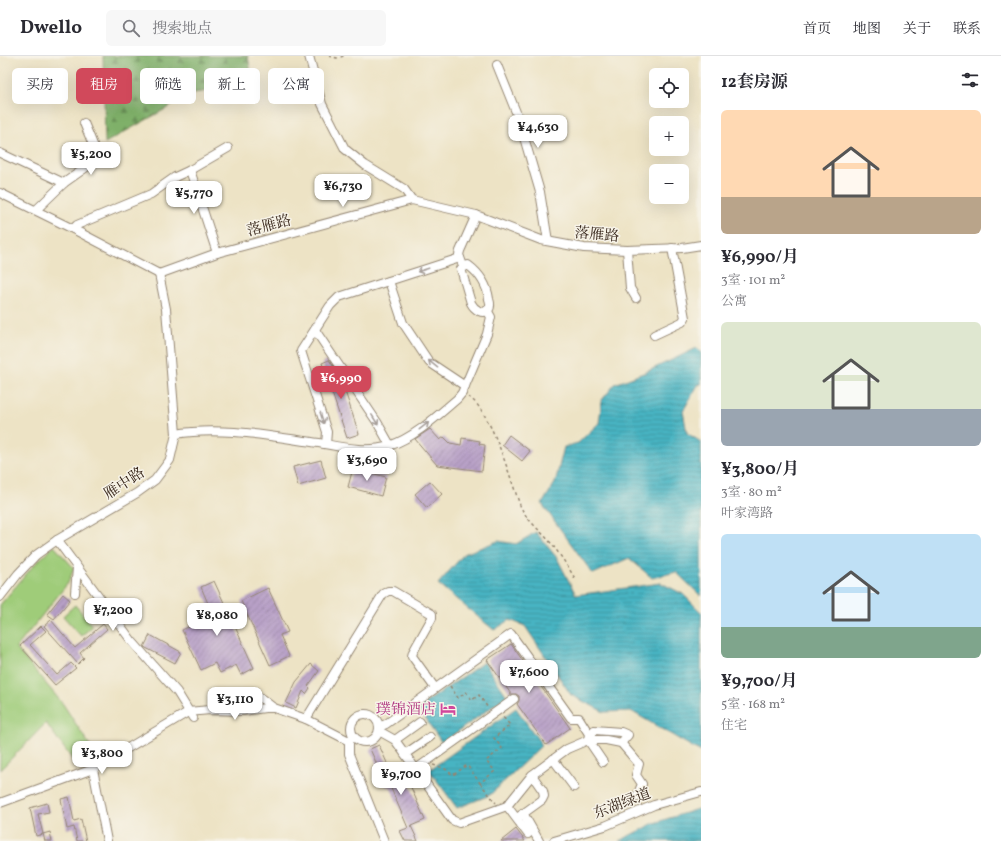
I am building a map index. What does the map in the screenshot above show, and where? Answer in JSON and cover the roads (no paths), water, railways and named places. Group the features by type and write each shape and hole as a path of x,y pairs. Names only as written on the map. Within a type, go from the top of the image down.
{"street":[{"path":"309,56 322,104 345,149 364,165 404,189 412,200"},
{"path":"497,65 518,117 540,192 548,241"},
{"path":"36,210 64,183 88,166 96,152 84,123"},
{"path":"73,229 77,225 151,194 175,177 228,148"},
{"path":"0,153 64,183"},
{"path":"190,170 217,253"},
{"path":"0,194 36,210 159,274"},
{"name":"落雁路","path":"159,274 217,253 412,200 476,215 540,240 584,248 627,250 701,245"},
{"path":"464,267 460,258 460,251 476,215"},
{"path":"654,335 682,322 685,318 672,248"},
{"path":"627,250 630,288 636,298"},
{"path":"326,444 327,432 301,351 335,300 460,258"},
{"path":"468,265 475,270 484,282 489,296 490,305 487,310 480,312 472,305 461,269 464,267 468,265"},
{"name":"雁中路","path":"0,597 18,574 36,555 57,540 137,493 155,480 170,460 176,434 166,309 159,274"},
{"path":"389,281 403,323 429,362 463,390"},
{"path":"176,434 205,430 275,437 359,449 380,448 390,445 415,432 456,399 463,390 488,330 491,317 487,310"},
{"path":"315,330 377,422 390,445"},
{"path":"57,540 132,640 177,692 190,715"},
{"path":"75,593 77,568"},
{"path":"306,719 383,594 388,591 393,591 432,614 432,618 412,656 435,688"},
{"path":"210,710 226,698 241,693 254,694 274,708 306,719 360,742 368,742 375,738 379,729 511,634 571,718 579,718 589,734 588,740 604,762"},
{"path":"416,769 514,699"},
{"path":"0,803 92,769 190,715 210,710 244,711 274,708"},
{"path":"384,841 349,754 352,739 352,722 358,716 362,715 370,715 376,720 379,729 395,740 452,820 459,823 504,807 532,774 567,749 588,740 606,740 621,743 639,764 636,775 642,784 637,796"},
{"path":"395,740 420,722"},
{"path":"405,754 430,737"},
{"path":"553,759 574,787"},
{"path":"92,769 107,841"},
{"path":"520,816 542,800 544,796 543,791 532,774"},
{"name":"东湖绿道","path":"554,841 605,826 654,805 701,792"},
{"path":"504,807 520,816 539,841"},
{"path":"520,816 528,834"}],"water":[{"path":"697,348 701,351 701,384 698,385 683,411 687,433 701,442 701,596 676,572 652,578 629,558 593,574 542,504 555,483 564,447 578,443 599,423 602,400 615,384 646,372"},
{"path":"536,532 557,558 576,595 661,583 683,594 701,612 701,752 631,711 604,712 571,695 525,626 510,620 494,630 438,584 464,554 498,541 516,544"},
{"path":"484,662 507,696 442,743 418,708"},
{"path":"516,708 542,745 490,795 457,808 429,770"},
{"path":"701,808 701,841 619,841 654,823"}],"place":[{"name":"璞锦酒店","path":"448,709"}]}
